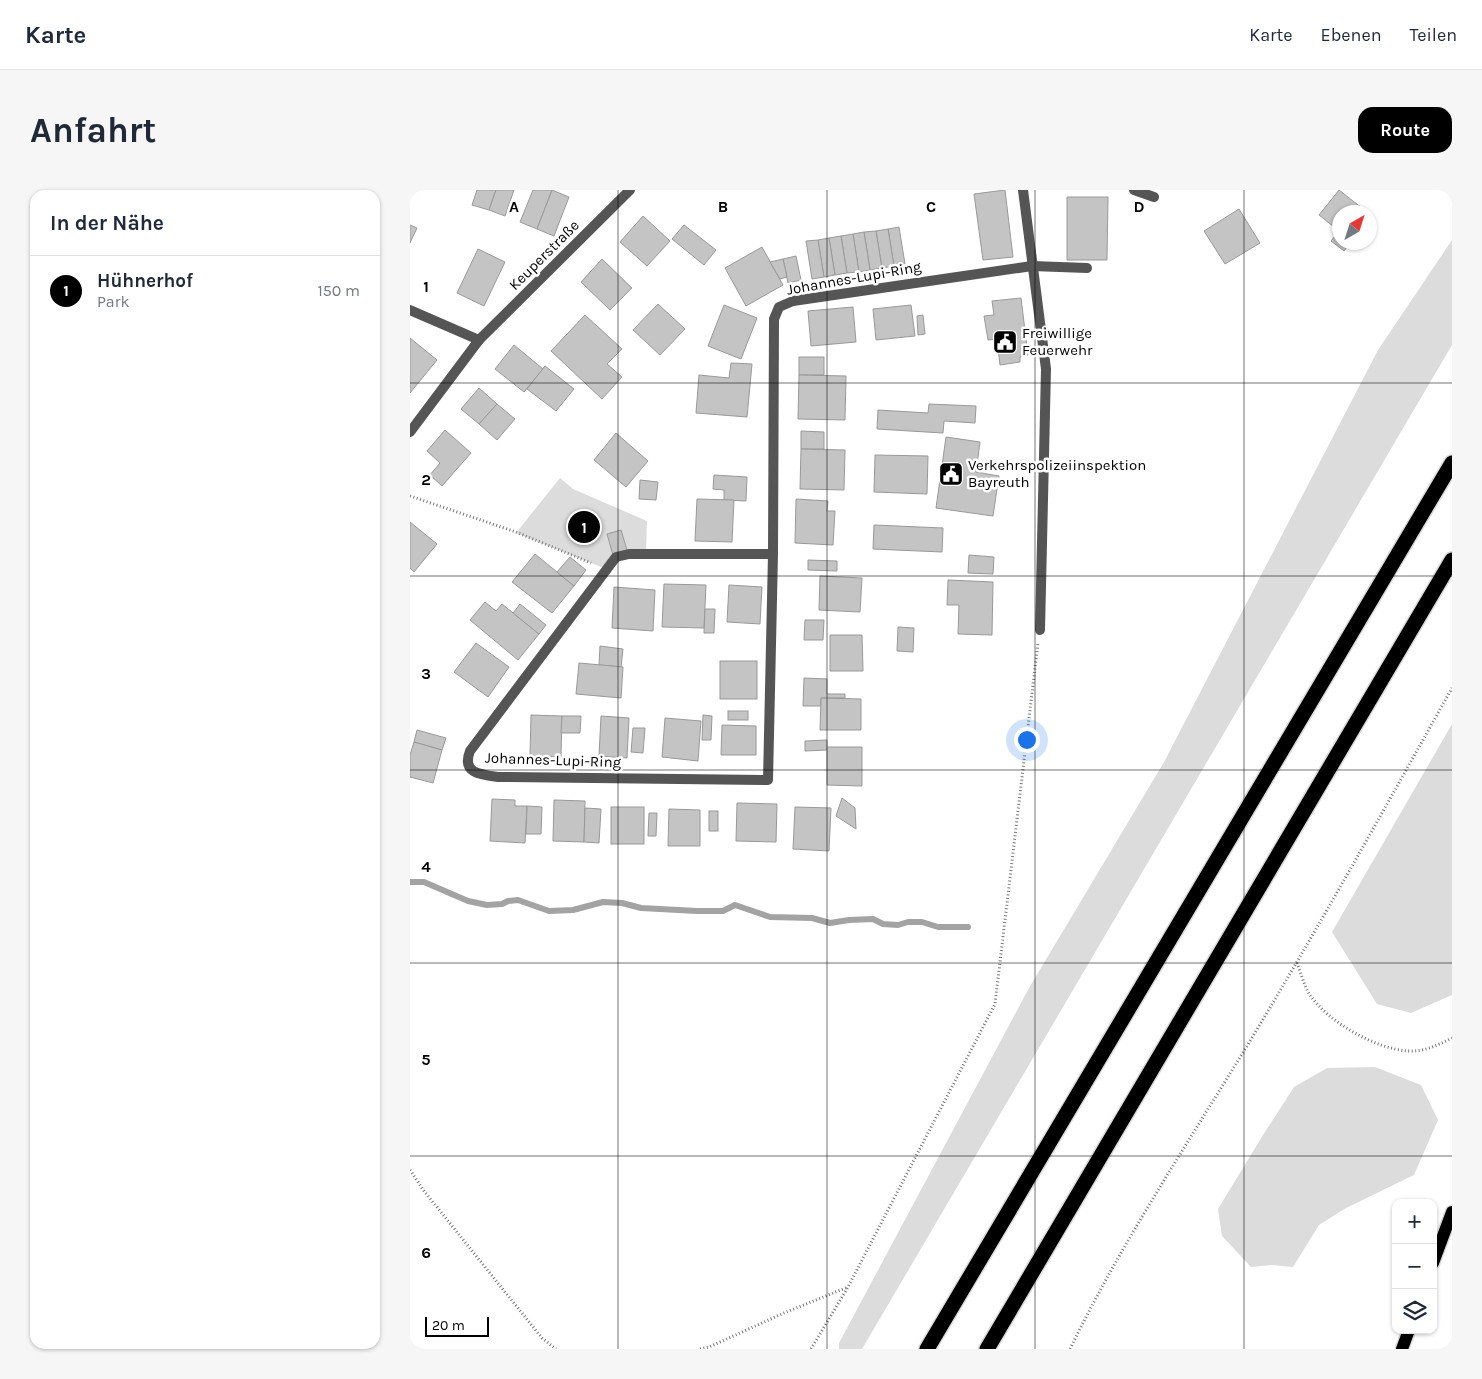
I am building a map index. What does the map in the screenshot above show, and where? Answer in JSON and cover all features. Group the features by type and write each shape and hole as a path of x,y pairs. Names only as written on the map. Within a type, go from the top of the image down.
{"highway":[{"path":"927,1349 1452,463"},
{"path":"987,1349 1452,560"}],"main road":[{"path":"1437,1252 1452,1212"},
{"path":"1402,1349 1408,1334"}],"street":[{"path":"616,190 628,192"},
{"path":"1023,190 1046,369 1040,630"},
{"path":"1134,190 1154,197"},
{"name":"Keuperstraße","path":"410,432 480,340 628,192"},
{"path":"1032,266 1087,268"},
{"name":"Johannes-Lupi-Ring","path":"773,554 629,554 616,557 470,751 467,759 468,766 474,772 483,775 499,776 768,780 773,554 774,319 779,307 793,301 1032,266"},
{"path":"410,310 480,340"}],"path":[{"path":"410,496 516,532 606,569"},
{"path":"811,1349 848,1287 995,1004 1040,630"},
{"path":"1070,1349 1134,1229 1297,962 1452,688"},
{"path":"1297,962 1309,994 1325,1013 1356,1033 1384,1046 1409,1051 1430,1049 1452,1038"},
{"path":"410,1170 424,1191 542,1338 556,1349"},
{"path":"700,1349 709,1347 848,1287"}],"shaded area":[{"path":"1452,240 1452,345 862,1349 839,1349 839,1343 1029,988 1164,762 1378,350"},
{"path":"560,478 573,489 647,521 646,554 629,554 606,569 516,533"},
{"path":"1452,724 1452,995 1411,1013 1377,1004 1332,932"},
{"path":"1375,1067 1421,1085 1438,1120 1414,1175 1346,1208 1319,1225 1293,1267 1271,1265 1251,1267 1222,1236 1218,1209 1263,1135 1294,1087 1327,1068"}],"building":[{"path":"477,190 496,190 489,210 472,205"},
{"path":"496,190 514,190 505,216 489,210"},
{"path":"533,190 552,190 537,229 520,222"},
{"path":"552,190 569,197 554,236 537,229"},
{"path":"1005,190 1013,257 983,260 974,194"},
{"path":"1339,190 1358,205 1332,205 1332,225 1319,215"},
{"path":"1067,197 1108,197 1107,260 1067,260"},
{"path":"1239,209 1260,243 1225,264 1204,231"},
{"path":"643,216 670,241 647,266 620,242"},
{"path":"410,225 417,228 410,243"},
{"path":"684,225 716,250 704,265 672,239"},
{"path":"899,227 905,264 894,266 888,229"},
{"path":"888,229 894,266 882,268 876,231"},
{"path":"876,231 882,268 870,270 864,232"},
{"path":"864,232 870,270 859,272 853,234"},
{"path":"853,234 859,272 847,273 841,236"},
{"path":"841,236 847,273 835,275 829,238"},
{"path":"829,238 835,275 824,277 818,240"},
{"path":"818,240 824,277 812,279 806,241"},
{"path":"762,247 783,285 746,306 725,268"},
{"path":"478,249 505,262 484,306 457,293"},
{"path":"796,256 801,280 788,283 783,259"},
{"path":"602,259 632,288 610,310 581,282"},
{"path":"783,259 787,277 780,279 770,262"},
{"path":"1021,298 1028,355 1020,357 1020,362 1000,365 997,339 988,340 984,316 994,315 992,301"},
{"path":"658,304 685,329 660,355 633,330"},
{"path":"724,305 757,318 741,359 708,346"},
{"path":"911,305 915,336 876,340 873,309"},
{"path":"853,307 856,342 811,346 808,311"},
{"path":"585,315 622,349 607,364 622,377 602,399 551,351"},
{"path":"923,315 925,334 918,335 917,316"},
{"path":"410,338 437,360 410,393"},
{"path":"514,345 543,369 524,392 495,369"},
{"path":"799,357 824,357 824,375 799,375"},
{"path":"731,363 752,364 747,417 696,413 699,375 729,378"},
{"path":"545,366 574,389 556,411 527,389"},
{"path":"799,375 846,376 845,420 798,419"},
{"path":"479,388 497,404 479,424 461,409"},
{"path":"497,404 515,419 497,440 479,424"},
{"path":"929,404 976,406 975,423 944,421 943,433 877,429 878,410 928,413"},
{"path":"445,430 471,453 442,486 430,475 440,463 427,451"},
{"path":"801,431 824,432 824,449 801,449"},
{"path":"616,433 648,461 626,487 594,460"},
{"path":"946,437 980,442 976,472 999,476 993,516 936,508"},
{"path":"801,449 845,450 844,490 800,489"},
{"path":"875,455 928,456 927,494 874,492"},
{"path":"714,475 747,477 746,501 724,500 724,490 713,489"},
{"path":"640,480 658,482 656,500 639,499"},
{"path":"697,499 734,500 732,542 695,541"},
{"path":"796,499 828,501 827,511 835,511 833,545 795,543"},
{"path":"410,522 437,544 414,572 410,568"},
{"path":"874,525 943,528 942,552 873,549"},
{"path":"621,530 627,550 613,555 607,534"},
{"path":"535,554 574,586 552,613 512,582"},
{"path":"969,555 994,557 993,574 968,573"},
{"path":"570,557 586,570 574,586 557,572"},
{"path":"808,560 837,561 837,571 808,570"},
{"path":"820,576 862,578 860,612 819,610"},
{"path":"948,580 993,582 992,635 958,634 959,605 947,605"},
{"path":"664,584 706,585 704,628 662,627"},
{"path":"729,585 762,587 760,624 727,622"},
{"path":"614,587 655,590 653,631 612,628"},
{"path":"485,602 496,611 502,604 539,634 518,660 470,620"},
{"path":"520,604 546,625 539,634 513,613"},
{"path":"705,609 715,609 714,633 704,633"},
{"path":"805,620 824,620 823,640 804,640"},
{"path":"898,627 914,628 913,652 897,651"},
{"path":"830,635 862,635 863,671 830,671"},
{"path":"476,643 509,667 488,697 454,672"},
{"path":"600,646 623,649 621,667 599,665"},
{"path":"720,661 757,661 757,699 720,699"},
{"path":"579,663 623,667 621,698 576,694"},
{"path":"804,678 827,679 827,694 845,694 845,698 821,698 821,706 803,706"},
{"path":"821,698 861,699 861,730 820,730"},
{"path":"728,711 748,711 748,720 728,720"},
{"path":"531,715 562,716 561,757 530,756"},
{"path":"703,715 712,716 711,740 702,740"},
{"path":"562,716 581,716 580,733 561,733"},
{"path":"601,716 629,718 627,758 599,756"},
{"path":"665,718 701,721 698,761 662,757"},
{"path":"722,725 756,726 756,755 721,755"},
{"path":"633,728 645,728 643,753 631,752"},
{"path":"417,730 446,738 442,750 414,742"},
{"path":"827,740 827,750 805,751 805,741"},
{"path":"414,742 442,750 433,783 410,777 410,755"},
{"path":"827,747 862,747 862,786 827,785"},
{"path":"842,798 855,808 856,829 836,816"},
{"path":"492,799 515,800 515,806 527,806 525,843 490,841"},
{"path":"554,800 585,801 584,842 553,841"},
{"path":"737,803 777,804 776,842 736,841"},
{"path":"527,806 542,807 541,834 526,834"},
{"path":"611,807 644,807 644,844 611,844"},
{"path":"795,807 831,808 829,851 793,849"},
{"path":"585,808 601,809 599,843 584,842"},
{"path":"669,809 700,810 700,846 668,846"},
{"path":"709,811 718,811 718,831 709,831"},
{"path":"649,813 657,813 656,836 648,836"}],"waterway":[{"path":"410,882 424,882 468,901 487,905 518,900 549,911 573,910 603,902 622,903 641,908 697,911 723,911 735,905 770,917 812,918 830,923 873,919 883,924 898,925 908,922 922,922 938,927 968,927"}],"place":[{"name":"Freiwillige Feuerwehr","path":"1005,342"},
{"name":"Verkehrspolizeiinspektion Bayreuth","path":"951,474"},
{"name":"Hühnerhof","path":"584,527"}]}
